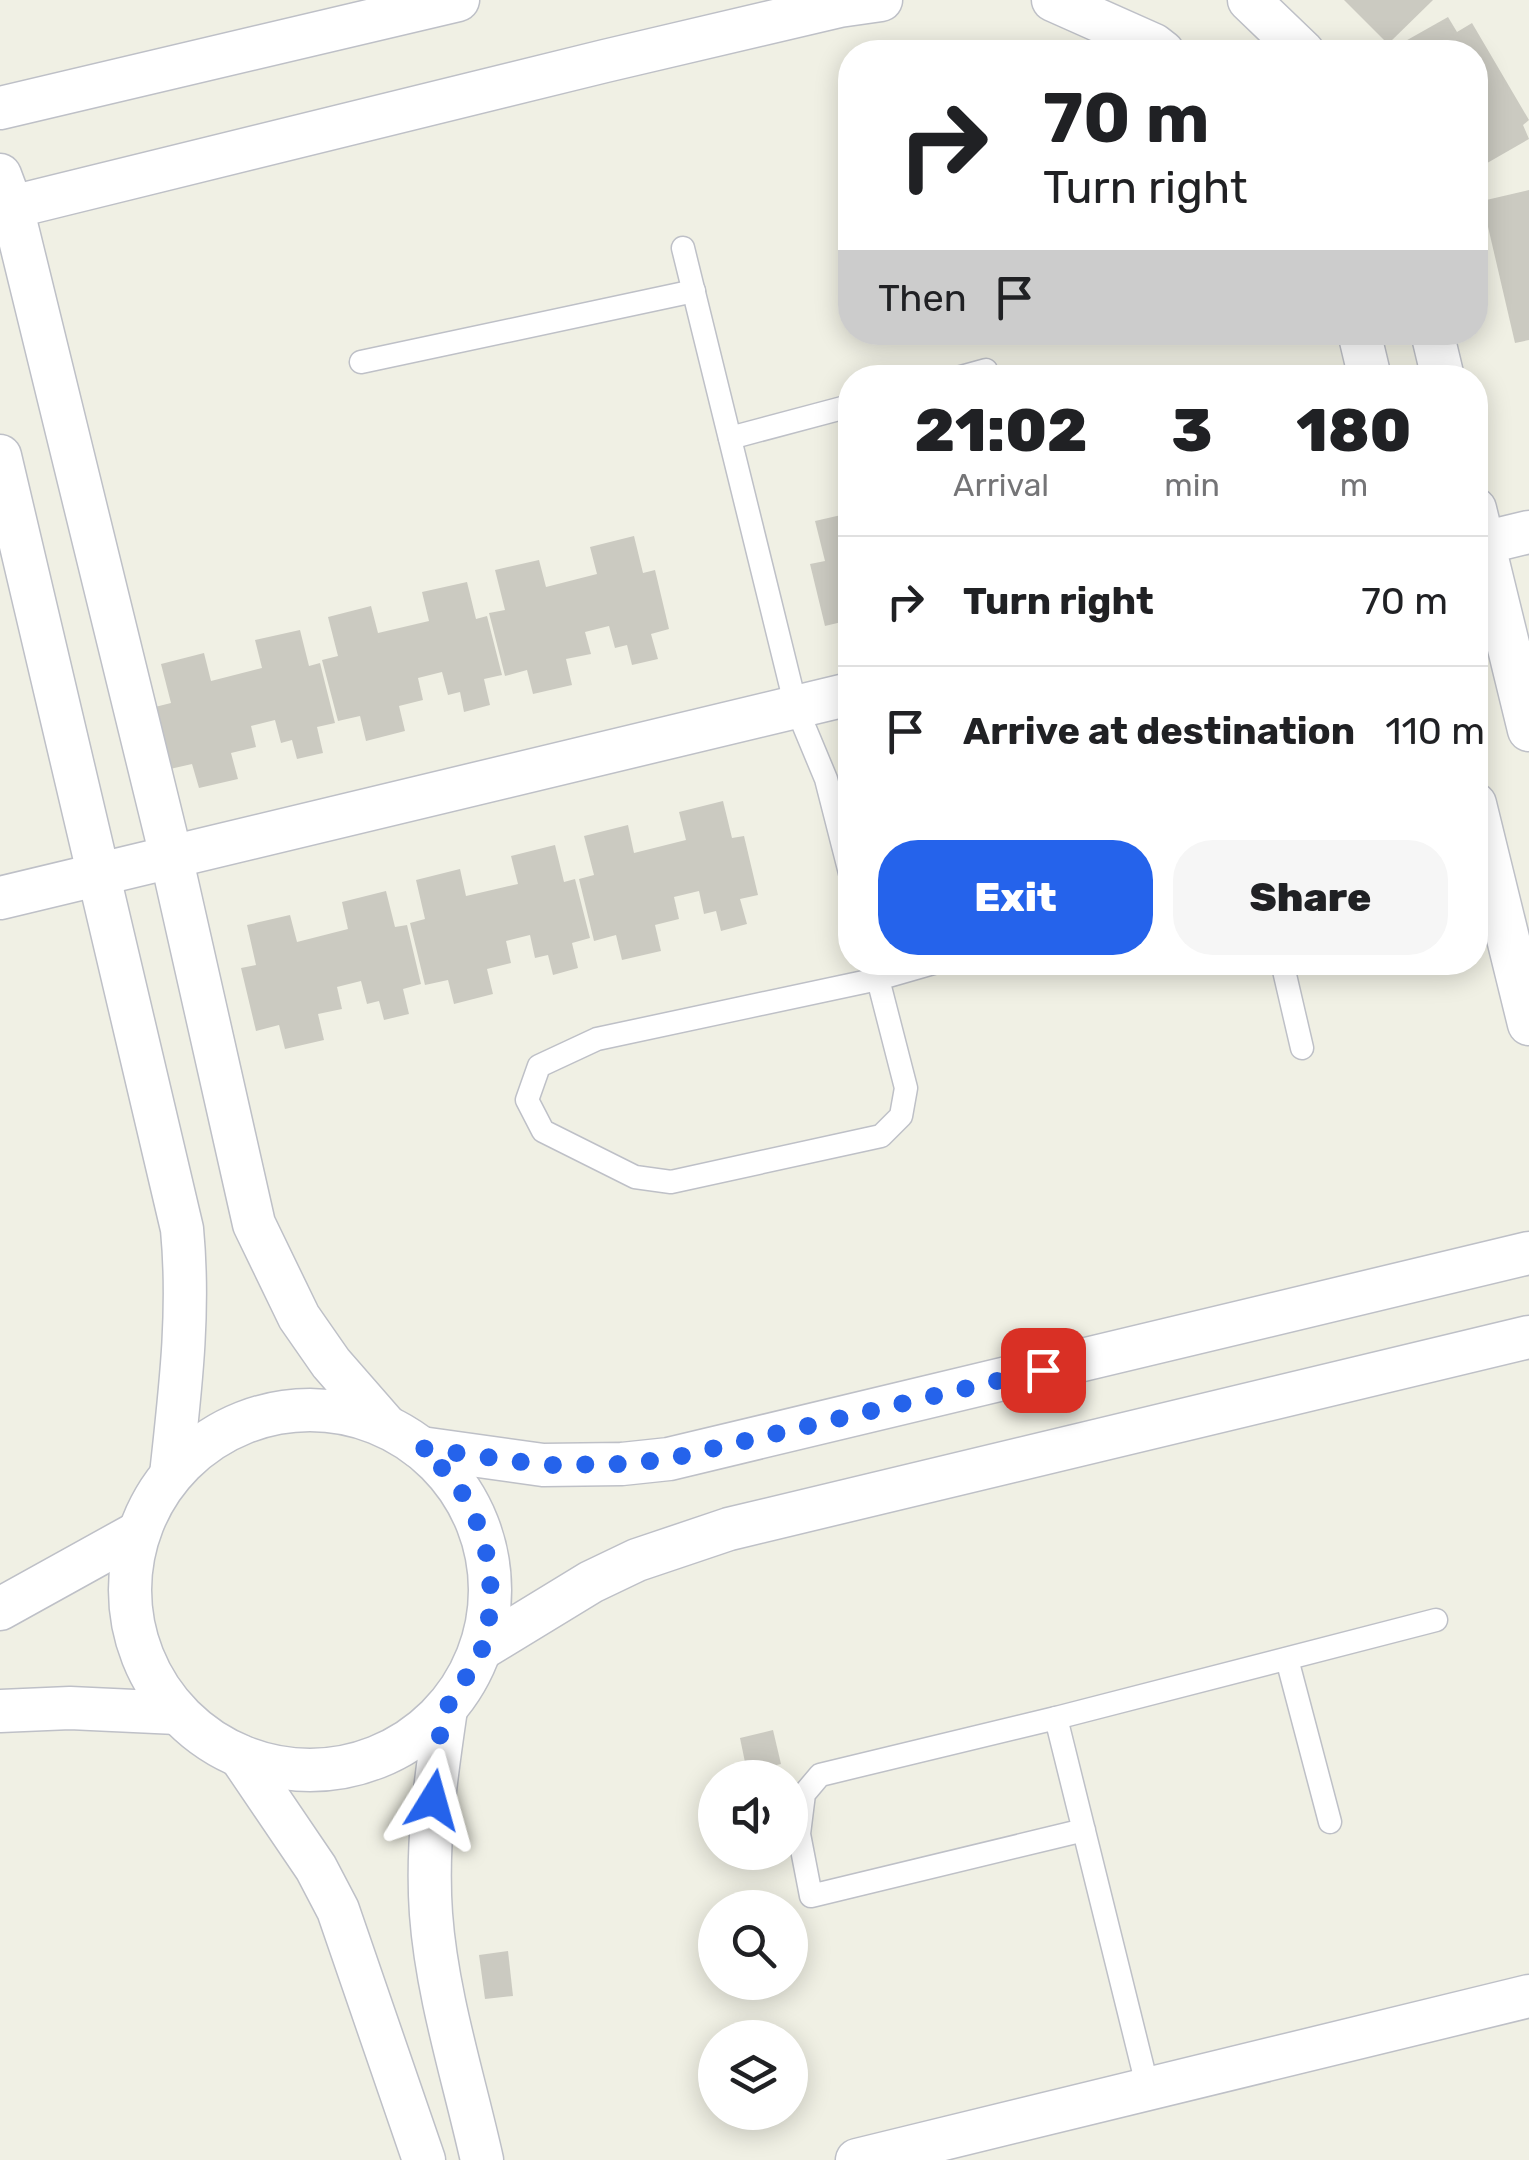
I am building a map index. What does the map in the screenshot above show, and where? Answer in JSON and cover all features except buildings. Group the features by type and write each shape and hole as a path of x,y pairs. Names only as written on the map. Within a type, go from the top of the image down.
{"street":[{"path":"0,108 458,0"},
{"path":"881,0 840,6 4,197 171,856 254,1224 299,1317 331,1362 403,1437 453,1480 476,1518 489,1560 490,1605 482,1649 466,1680 446,1709 403,1744 351,1766 295,1770 240,1756 206,1738 177,1712 154,1681 138,1646 130,1608 130,1569 139,1532 152,1502 171,1475 206,1443 247,1421 294,1411 341,1413 403,1437 544,1465 669,1459 1529,1253"},
{"path":"1054,0 1145,40"},
{"path":"1249,0 1291,40"},
{"path":"0,456 182,1230 186,1326 171,1475"},
{"path":"1488,532 1529,532"},
{"path":"1488,571 1529,730"},
{"path":"0,898 838,697"},
{"path":"1488,857 1529,1024"},
{"path":"482,1649 591,1582 652,1554 729,1528 1529,1338"},
{"path":"0,1609 139,1532"},
{"path":"446,1709 433,1800 432,1915 438,1964 482,2160"},
{"path":"0,1710 177,1712"},
{"path":"240,1756 316,1868 338,1910 424,2160"},
{"path":"856,2160 1529,1996"}],"lane":[{"path":"684,248 796,707 826,779 838,826"},
{"path":"361,362 694,290"},
{"path":"730,438 838,409"},
{"path":"855,975 597,1039 539,1066 526,1100 543,1132 635,1177 672,1182 881,1136 901,1116 906,1088 876,975"},
{"path":"1285,975 1302,1048"},
{"path":"1084,1830 811,1896 800,1834 804,1794 820,1775 1436,1620"},
{"path":"1287,1658 1330,1822"},
{"path":"1056,1718 1148,2089"}],"route":[{"path":"433,1800 446,1709 482,1649 490,1605 489,1560 476,1518 453,1480 421,1448 544,1465 669,1459 1043,1370"}]}
